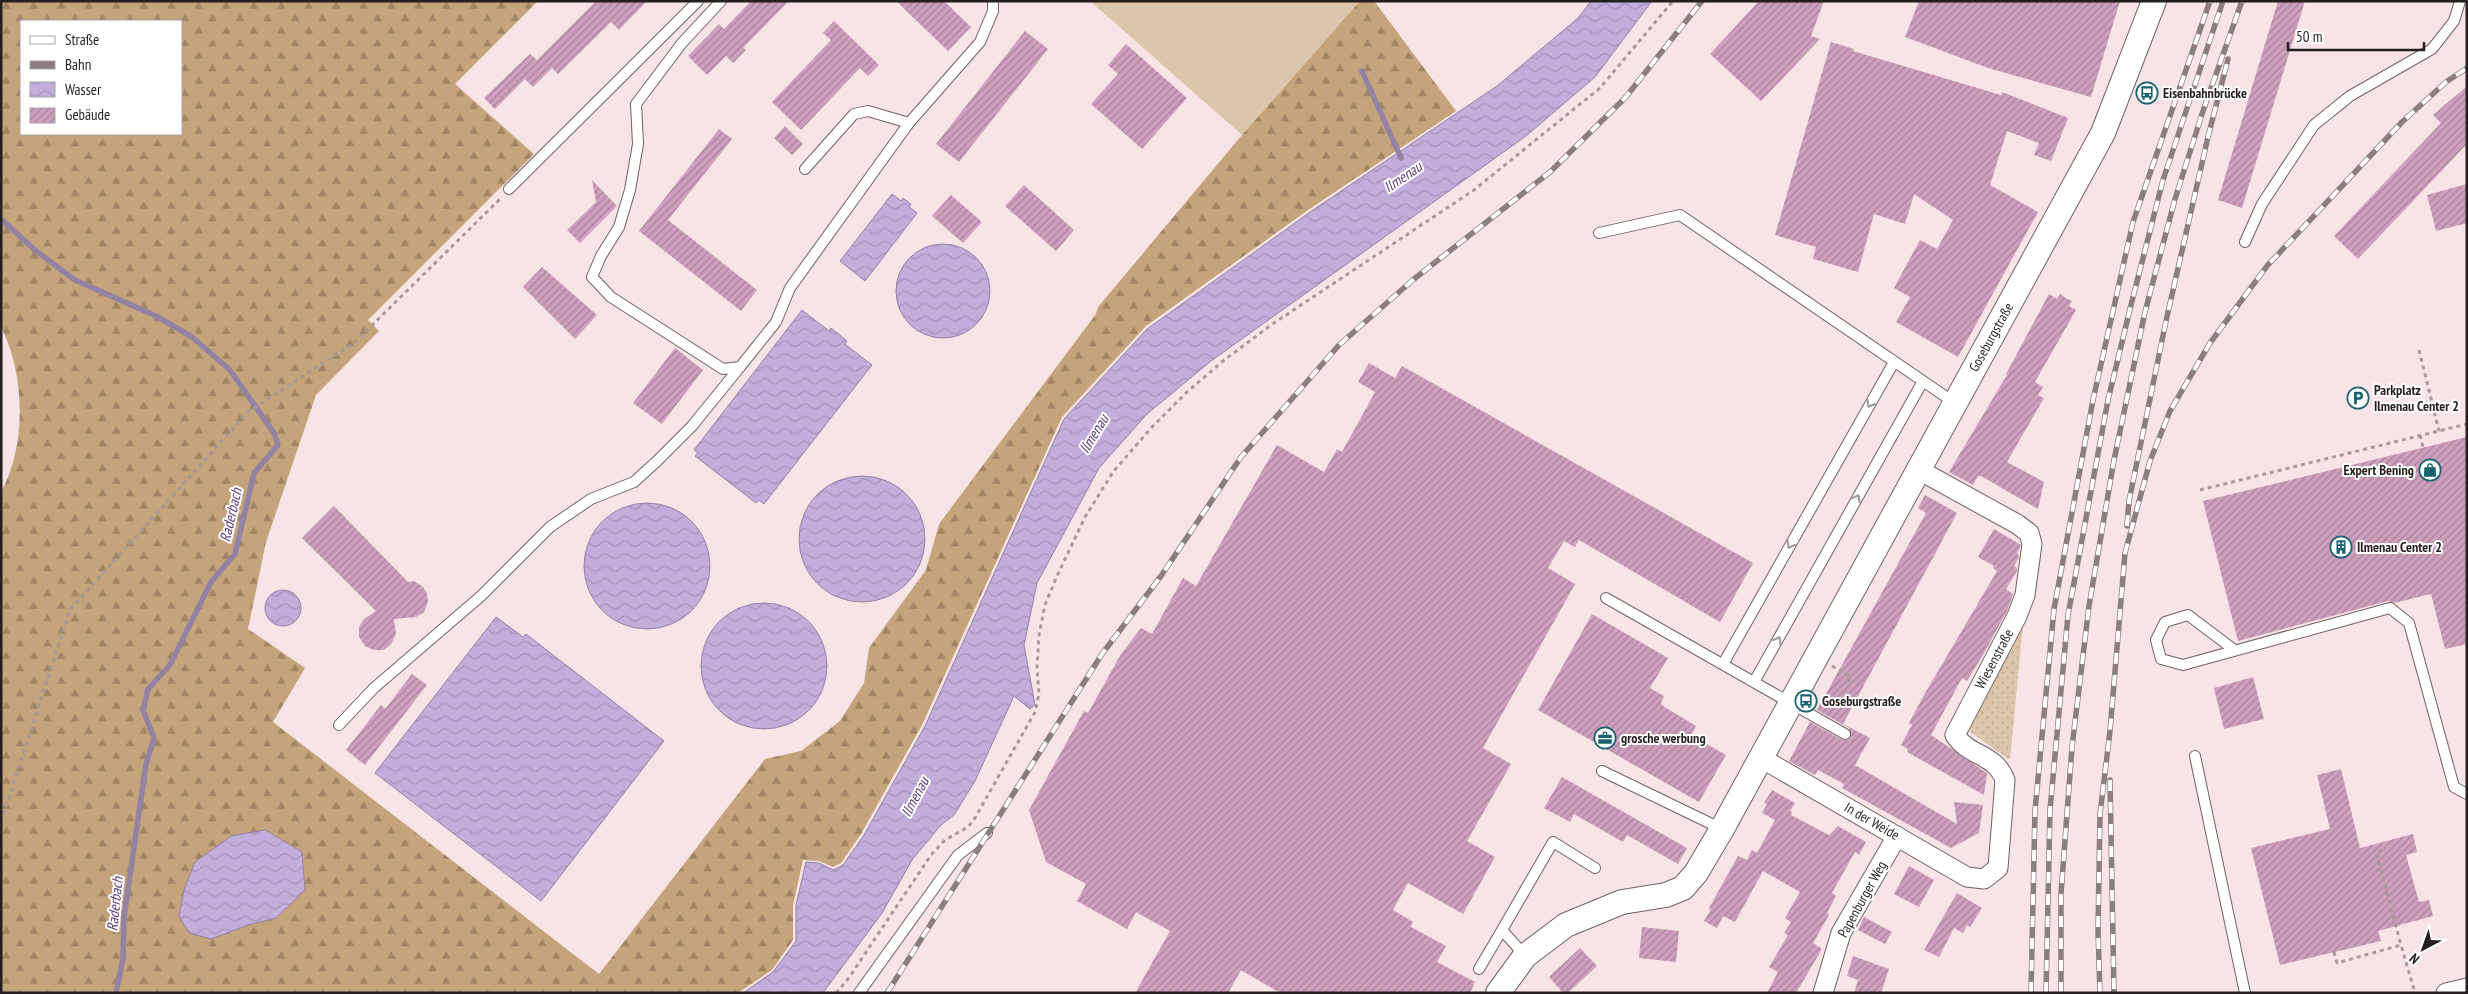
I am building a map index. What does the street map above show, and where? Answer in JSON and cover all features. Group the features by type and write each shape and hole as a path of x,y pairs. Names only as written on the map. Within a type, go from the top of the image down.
{"street":[{"name":"Goseburgstraße","path":"1498,993 1525,956 1566,924 1622,902 1666,896 1683,888 1696,873 1791,704 2103,133 2154,1"},
{"name":"Wiesenstraße","path":"1919,470 2017,524 2029,533 2032,544 2025,595 2017,616 1955,735 1961,744 2000,768 2004,780 1998,868 1984,879"},
{"name":"In der Weide","path":"1761,758 1967,877 1984,879"},
{"name":"Papenburger Weg","path":"1823,993 1841,933 1897,836"},
{"path":"2446,993 2467,988"}],"lane":[{"path":"509,189 698,1"},
{"path":"722,1 682,43 636,104 638,144 630,190 619,226 601,256 592,278 611,297 723,369 740,367"},
{"path":"339,725 374,688 481,596 550,527 591,499 634,482 692,426 776,322 790,288 909,124 980,42 993,11 994,1"},
{"path":"2245,242 2262,204 2314,125 2350,96 2432,49 2454,20 2460,1"},
{"path":"805,169 854,114 868,111 909,124"},
{"path":"1599,233 1680,215 1955,403"},
{"path":"1723,664 1894,362"},
{"path":"1754,682 1923,381"},
{"path":"1606,598 1845,734"},
{"path":"2233,650 2188,616 2165,622 2156,640 2161,659 2183,665 2390,608 2409,623 2454,786 2467,794"},
{"path":"2195,756 2246,993"},
{"path":"1602,771 1722,829"},
{"path":"859,993 958,855 987,833"},
{"path":"1479,969 1553,842 1595,868"},
{"path":"1502,930 1525,956"}],"path":[{"path":"836,993 848,979 932,855 945,840 959,833 975,818 1034,712 1039,694 1037,668 1039,635 1045,605 1085,518 1113,472 1152,427 1186,392 1223,361 1271,326 1474,190 1600,88 1673,1"},
{"path":"1,822 70,610 248,412 354,343 509,189"},
{"path":"2419,350 2438,431"},
{"path":"2200,490 2467,424"},
{"path":"2420,435 2423,447"},
{"path":"1816,657 1851,677 1847,684"},
{"path":"2382,851 2376,852 2393,920 2415,993"},
{"path":"2393,920 2400,918"},
{"path":"2334,952 2337,963 2401,945"}],"shaded area":[{"path":"1090,1 1360,1 1242,135"},
{"path":"2023,624 2010,760 1969,731"}],"green space":[{"path":"1,1 538,1 455,84 534,154 368,320 379,331 316,395 266,542 248,629 305,668 273,722 599,974 765,759 801,751 840,721 864,683 869,648 926,570 939,524 1096,314 1098,307 1242,135 1360,1 1374,1 1456,111 1311,208 1146,326 1062,417 922,725 861,834 841,863 833,867 819,861 803,860 793,905 793,940 772,970 738,993 1,993 1,492 15,453 19,432 20,409 15,366 1,327","holes":["305,890 276,918 248,925"]}],"water":[{"name":"Ilmenau","path":"1591,1 1652,1 1595,77 1526,136 1211,361 1147,414 1099,468 1037,583 1024,645 1035,705 1030,709 1014,696 975,781 954,815 941,825 912,860 882,913 823,993 743,993 773,972 796,941 796,905 806,862 819,863 833,870 843,865 864,835 925,726 1064,419 1147,329 1313,210 1497,86 1578,18"},
{"path":"892,194 901,201 903,198 911,204 909,207 917,213 865,281 840,261"},
{"path":"943,244 961,248 976,258 986,273 990,291 986,309 976,324 961,334 943,338 925,334 910,324 900,309 896,291 900,273 910,258 925,248"},
{"path":"802,310 829,331 831,328 847,341 845,344 872,365 764,504 759,500 756,503 695,456 698,453 694,450"},
{"path":"862,476 886,481 906,495 920,515 925,539 920,563 906,583 886,597 862,602 838,597 818,583 804,563 799,539 804,515 818,495 838,481"},
{"path":"647,503 671,508 691,522 705,542 710,566 705,590 691,610 671,624 647,629 623,624 603,610 589,590 584,566 589,542 603,522 623,508"},
{"path":"283,590 290,591 296,595 300,601 300,615 296,621 290,625 283,626 276,625 270,621 266,615 265,608 266,601 270,595 276,591"},
{"path":"764,603 788,608 808,622 822,642 827,666 822,690 808,710 788,724 764,729 740,724 720,710 706,690 701,666 706,642 720,622 740,608"},
{"path":"496,617 523,637 526,634 664,741 541,901 375,773"},
{"path":"265,830 302,852 305,890 276,918 248,925 211,939 189,933 179,916 184,890 195,862 231,836"}],"building":[{"path":"596,1 647,1 619,30 611,22 558,74 552,68 533,87 525,79 495,109 484,98 530,54 537,60"},
{"path":"751,1 789,1 743,48 746,50 733,63 726,56 707,75 688,56 719,24 724,29"},
{"path":"896,1 944,1 971,27 948,51"},
{"path":"1759,1 1824,1 1811,36 1820,39 1761,101 1710,54"},
{"path":"1919,1 2120,1 2091,97 1988,68 1905,37"},
{"path":"2278,1 2305,1 2242,208 2218,200"},
{"path":"834,21 879,65 868,76 860,68 801,130 772,102 831,40 823,33"},
{"path":"1025,31 1048,49 959,162 936,144"},
{"path":"1831,42 1854,49 1853,51 2001,95 2002,92 2068,118 2051,161 2034,155 2039,143 2007,131 1990,185 2038,212 1958,357 1896,322 1910,297 1894,288 1920,240 1937,249 1953,220 1914,194 1905,224 1874,214 1858,272 1813,259 1816,247 1775,235"},
{"path":"1126,44 1187,98 1142,149 1091,104 1118,74 1108,65"},
{"path":"2467,86 2467,144 2358,259 2334,236 2441,123 2433,115"},
{"path":"785,126 803,144 792,155 774,138"},
{"path":"719,129 732,139 668,220 757,290 741,311 639,231"},
{"path":"592,180 617,206 580,243 567,230 596,202"},
{"path":"2467,184 2467,223 2436,231 2427,195"},
{"path":"1024,185 1074,230 1056,251 1005,206"},
{"path":"951,195 982,222 963,243 932,216"},
{"path":"542,267 597,315 575,339 523,287"},
{"path":"2049,294 2057,299 2060,294 2072,301 2069,306 2076,310 2035,382 2043,387 2038,395 2044,398 2007,462 2044,482 2038,509 1981,476 1978,476 1973,485 1949,472 2007,375"},
{"path":"675,348 703,370 662,424 633,403"},
{"path":"1369,363 1395,378 1402,366 1753,563 1720,622 1579,540 1575,547 1564,541 1548,568 1575,584 1483,748 1511,764 1467,841 1495,857 1463,914 1408,883 1393,910 1413,922 1411,927 1446,946 1437,962 1475,982 1470,993 1280,993 1241,970 1228,993 1135,993 1170,931 1136,912 1127,929 1077,901 1086,884 1046,862 1029,810 1084,711 1088,713 1121,654 1141,628 1152,634 1183,578 1196,586 1277,445 1324,472 1337,449 1342,452 1375,392 1358,382"},
{"name":"Ilmenau Center 2","path":"2467,437 2467,644 2445,649 2431,594 2394,603 2388,601 2238,641 2203,501"},
{"path":"1925,495 1957,513 1843,724 1870,738 1855,765 1957,824 1954,802 1983,805 1979,833 1951,848 1842,788 1844,784 1818,770 1815,775 1789,761 1810,722 1842,740 1848,740 1851,737 1849,728 1817,710 1926,513 1918,508"},
{"path":"334,506 408,582 414,581 422,586 427,593 428,602 424,612 416,617 394,619 396,634 391,644 384,650 374,650 365,646 359,637 359,627 364,619 376,611 302,538"},
{"path":"1994,529 2021,545 2017,553 2019,557 2014,566 2017,568 2017,571 2006,589 2013,594 2007,611 1984,653 1967,681 1962,678 1931,735 1987,773 1984,795 1907,752 1908,749 1901,745 1912,725 1909,723 1924,695 1997,571 1993,568 1994,566 1978,557"},
{"path":"1592,614 1668,658 1650,688 1664,696 1661,703 1663,706 1696,726 1691,735 1726,755 1699,802 1538,710"},
{"path":"412,674 427,685 365,765 346,750 381,705 385,709"},
{"path":"2253,677 2264,719 2224,729 2214,688"},
{"path":"2341,769 2360,848 2413,834 2417,852 2406,855 2419,902 2429,900 2433,916 2378,931 2381,941 2280,965 2251,848 2330,829 2317,775"},
{"path":"1562,777 1687,848 1678,864 1627,835 1623,842 1574,814 1570,822 1544,808"},
{"path":"1772,790 1795,803 1790,811 1792,812 1791,815 1829,835 1838,826 1866,842 1859,855 1855,852 1832,893 1836,896 1827,913 1829,915 1813,943 1822,949 1796,993 1767,993 1778,972 1769,967 1788,935 1784,933 1791,922 1785,918 1800,892 1763,871 1735,922 1723,916 1717,928 1704,921 1711,909 1709,908 1738,856 1747,860 1752,850 1757,853 1775,820 1762,813 1767,804 1764,803"},
{"path":"1909,866 1934,880 1919,907 1894,894"},
{"path":"1957,893 1982,908 1970,927 1967,925 1963,933 1954,928 1939,957 1924,950"},
{"path":"1864,917 1892,932 1885,944 1858,930"},
{"path":"1642,927 1679,931 1676,962 1639,958"},
{"path":"1580,948 1597,966 1568,993 1563,993 1549,977"},
{"path":"1853,956 1889,969 1881,993 1854,993 1858,980 1847,976"}],"waterway":[{"path":"1362,71 1401,158"},
{"name":"Raderbach","path":"1,219 36,251 75,280 156,316 192,337 230,370 274,433 278,445 254,473 235,554 211,582 170,665 148,689 143,710 154,738 146,764 124,917 123,959 116,993"}],"railway":[{"path":"887,993 1102,654 1161,576 1241,457 1339,345 1414,279 1550,172 1625,98 1702,1"},
{"path":"2031,993 2035,811 2054,609 2093,400 2133,222 2210,1"},
{"path":"2046,993 2050,810 2068,615 2108,400 2131,305 2163,180 2223,1"},
{"path":"2061,993 2061,894 2072,747 2089,606 2114,460 2145,312 2175,199 2203,111 2242,1"},
{"path":"2127,526 2129,501 2166,321 2208,137 2228,59"},
{"path":"2100,993 2098,931 2100,814 2110,731 2125,553 2150,461 2170,411 2210,343 2267,266 2402,122 2446,82 2467,68"},
{"path":"2110,780 2114,993"}],"place":[{"name":"Eisenbahnbrücke","path":"2147,93"},
{"name":"Parkplatz Ilmenau Center 2","path":"2358,398"},
{"name":"Expert Bening","path":"2430,470"},
{"name":"Ilmenau Center 2","path":"2341,547"},
{"name":"Goseburgstraße","path":"1806,701"},
{"name":"grosche werbung","path":"1605,738"}]}
